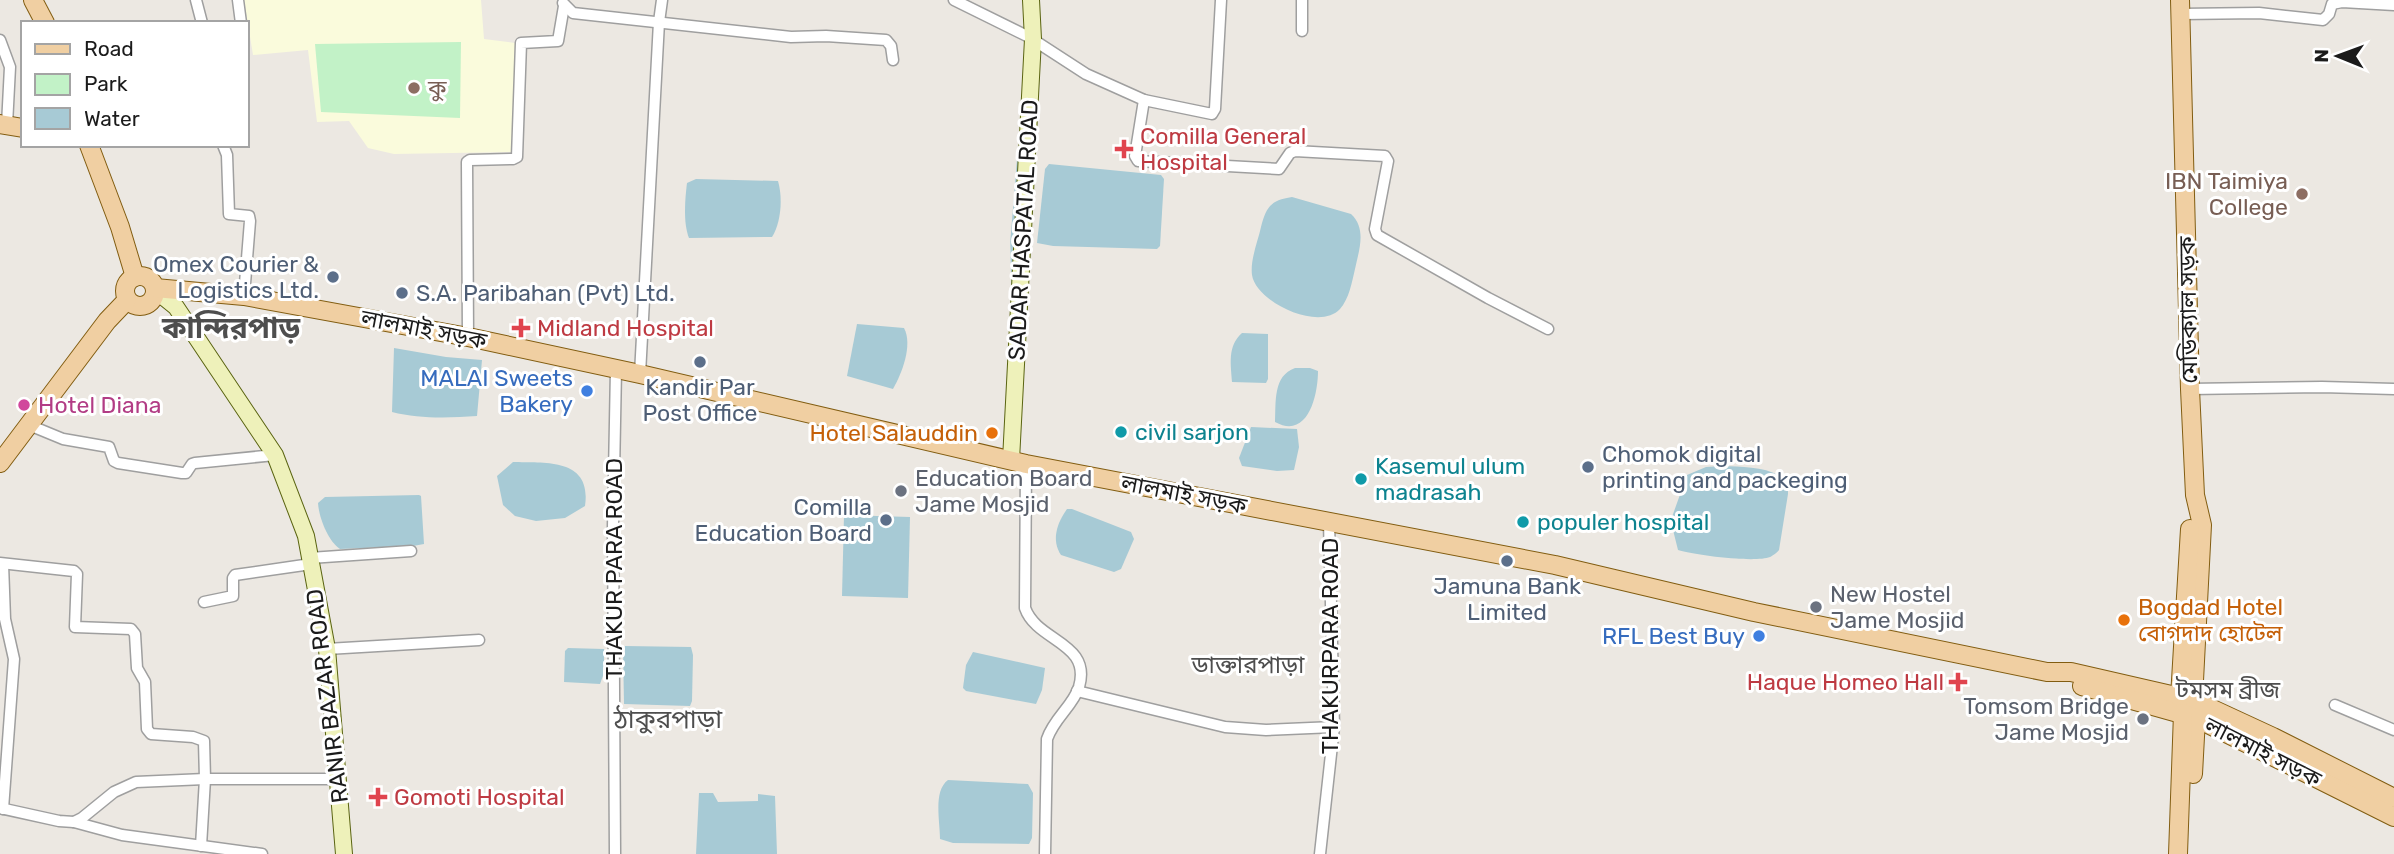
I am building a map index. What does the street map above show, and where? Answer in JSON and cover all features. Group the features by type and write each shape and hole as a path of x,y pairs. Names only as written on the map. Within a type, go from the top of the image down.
{"main road":[{"path":"33,0 44,21"},
{"name":"SADAR HASPATAL ROAD","path":"1018,462 1031,0"},
{"name":"মেডিক্যাল সড়ক","path":"2180,7 2190,389 2195,495 2202,524 2191,613 2188,707"},
{"path":"90,147 120,227 135,277"},
{"path":"135,277 148,278 155,289 153,300 145,306 135,306 127,300 126,285 135,277"},
{"name":"লালমাই সড়ক","path":"155,289 244,296 468,337 1018,462 1555,565 1755,612 2047,672 2078,685 2188,707 2273,737 2394,798"},
{"name":"RANIR BAZAR ROAD","path":"155,289 176,307 275,456 306,537 327,649 344,854"},
{"path":"0,463 107,321 127,300"},
{"path":"2178,854 2188,707"},
{"path":"2188,707 2189,854"},
{"name":"লালমাই সড়ক","path":"2188,707 2394,817"}],"street":[{"path":"196,0 201,21"},
{"path":"238,0 241,21"},
{"path":"640,374 662,0"},
{"path":"954,0 1031,38 1086,74 1144,100 1212,114 1215,108 1221,0"},
{"path":"1302,0 1302,31"},
{"path":"2180,7 2323,20 2329,14 2331,2 2394,5"},
{"path":"563,3 573,13 791,37 826,36 886,40 891,46 893,60"},
{"path":"468,337 467,162 517,157 521,43 558,41 563,3"},
{"path":"0,40 10,67 10,126"},
{"path":"1144,100 1135,156 1138,161 1279,169 1290,153 1295,151 1385,156 1388,161 1374,229 1377,235 1548,329"},
{"path":"224,147 227,155 229,214 249,216 250,221 244,296"},
{"name":"THAKUR PARA ROAD","path":"615,854 612,527 616,369"},
{"path":"2190,389 2394,389"},
{"path":"29,425 63,439 109,447 114,461 118,463 182,473 195,463 275,456"},
{"path":"1018,462 1025,608 1035,626 1067,647 1077,658 1083,672 1077,691 1051,726 1047,739 1045,854"},
{"name":"THAKURPARA ROAD","path":"1320,854 1334,727 1329,522"},
{"path":"204,602 233,597 233,578 240,573 311,561 411,551"},
{"path":"201,846 204,741 193,737 151,734 147,729 145,682 137,668 135,634 131,629 75,627 77,574 74,571 1,564 5,619 14,659 1,808 74,822 122,835 201,846 262,854"},
{"path":"327,649 479,640"},
{"path":"1077,691 1225,727 1266,730 1334,727"},
{"path":"2335,705 2394,730"},
{"path":"74,822 114,792 136,782 338,779"}],"shaded area":[{"name":"কু","path":"244,0 481,0 484,39 515,43 513,152 394,154 368,148 349,121 317,122 308,50 253,55"}],"green space":[{"path":"461,42 460,118 321,112 315,44"}],"water":[{"path":"1049,164 1161,175 1164,179 1160,246 1157,249 1053,246 1037,243 1045,169"},
{"path":"696,179 778,181 780,210 772,237 689,238 685,218 687,183"},
{"path":"1292,197 1351,214 1359,226 1360,247 1350,290 1340,309 1330,315 1304,315 1276,304 1264,295 1252,275 1253,257 1265,214 1274,203"},
{"path":"857,324 904,328 907,351 893,389 847,376"},
{"path":"1242,333 1268,334 1266,383 1232,382 1232,350"},
{"path":"394,348 482,360 477,416 434,417 392,412"},
{"path":"1295,368 1318,371 1316,392 1303,420 1296,425 1286,426 1275,422 1277,390 1283,377"},
{"path":"1251,427 1297,429 1299,447 1294,470 1277,471 1242,466 1239,458"},
{"path":"513,462 552,464 574,471 585,490 585,506 565,518 536,521 515,516 503,505 497,476"},
{"path":"1706,467 1765,470 1788,481 1779,550 1771,557 1738,559 1678,550 1672,517 1687,475"},
{"path":"419,495 424,544 413,546 340,549 325,529 318,503 325,497"},
{"path":"1067,509 1131,532 1134,539 1121,569 1114,572 1061,555 1056,543 1056,532"},
{"path":"844,515 910,517 908,598 842,596"},
{"path":"625,646 691,647 693,655 690,706 624,704"},
{"path":"568,648 604,649 604,673 600,684 564,682 565,651"},
{"path":"973,652 1045,668 1042,690 1036,704 966,691 963,688 966,665"},
{"path":"948,780 1028,784 1033,793 1032,838 1029,844 953,843 940,839 940,791"},
{"path":"699,793 713,793 718,802 758,801 758,794 775,796 777,854 696,854"}],"waterway":[{"path":"1013,284 1012,242 1019,156"}],"place":[{"name":"কু","path":"414,88"},
{"name":"Comilla General Hospital","path":"1124,149"},
{"name":"IBN Taimiya College","path":"2302,194"},
{"name":"Omex Courier & Logistics Ltd.","path":"333,277"},
{"name":"S.A. Paribahan (Pvt) Ltd.","path":"402,293"},
{"name":"Midland Hospital","path":"521,328"},
{"name":"Kandir Par Post Office","path":"700,362"},
{"name":"MALAI Sweets Bakery","path":"587,391"},
{"name":"Hotel Diana","path":"24,405"},
{"name":"civil sarjon","path":"1121,432"},
{"name":"Hotel Salauddin","path":"992,433"},
{"name":"Chomok digital printing and packeging","path":"1588,467"},
{"name":"Kasemul ulum madrasah","path":"1361,479"},
{"name":"Education Board Jame Mosjid","path":"901,491"},
{"name":"Comilla Education Board","path":"886,520"},
{"name":"populer hospital","path":"1523,522"},
{"name":"Jamuna Bank Limited","path":"1507,561"},
{"name":"New Hostel Jame Mosjid","path":"1816,607"},
{"name":"Bogdad Hotel বোগদাদ হোটেল","path":"2124,620"},
{"name":"RFL Best Buy","path":"1759,636"},
{"name":"Haque Homeo Hall","path":"1958,682"},
{"name":"Tomsom Bridge Jame Mosjid","path":"2143,719"},
{"name":"Gomoti Hospital","path":"378,797"}],"district":[{"name":"কান্দিরপাড়","path":"231,328"},
{"name":"ডাক্তারপাড়া","path":"1248,665"},
{"name":"টমসম ব্রীজ","path":"2228,690"},
{"name":"ঠাকুরপাড়া","path":"668,719"}]}
